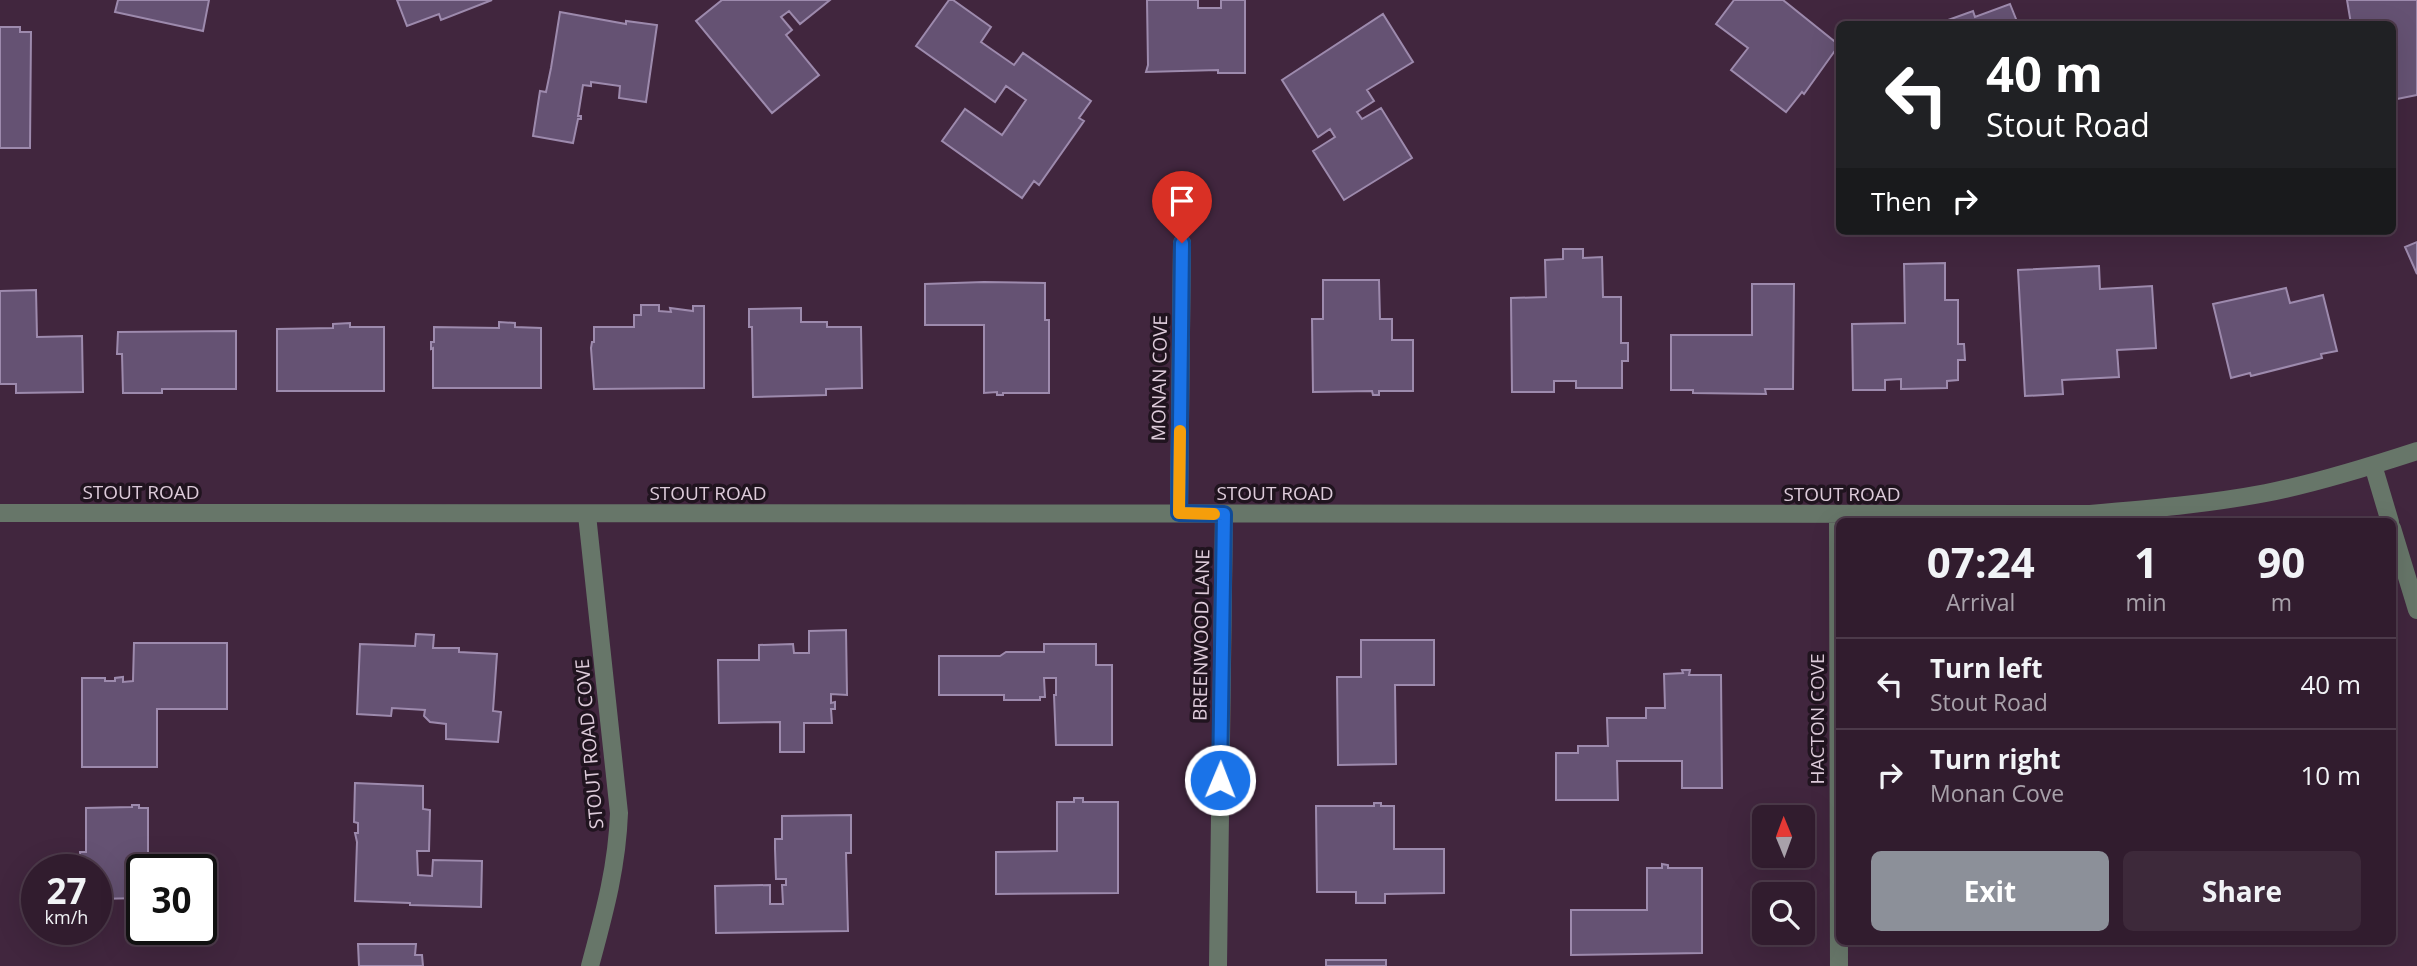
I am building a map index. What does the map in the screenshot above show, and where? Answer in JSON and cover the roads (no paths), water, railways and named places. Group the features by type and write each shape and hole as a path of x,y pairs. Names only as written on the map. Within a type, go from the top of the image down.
{"street":[{"name":"MONAN COVE","path":"1179,513 1182,243"},
{"name":"STOUT ROAD","path":"0,513 2090,514 2167,507 2267,493 2417,451"},
{"path":"2373,465 2389,518"},
{"name":"BREENWOOD LANE","path":"1218,966 1224,514"},
{"name":"STOUT ROAD COVE","path":"587,515 619,813 618,849 612,886 590,966"},
{"path":"2396,541 2417,610"},
{"name":"HACTON COVE","path":"1839,945 1839,966"}]}
